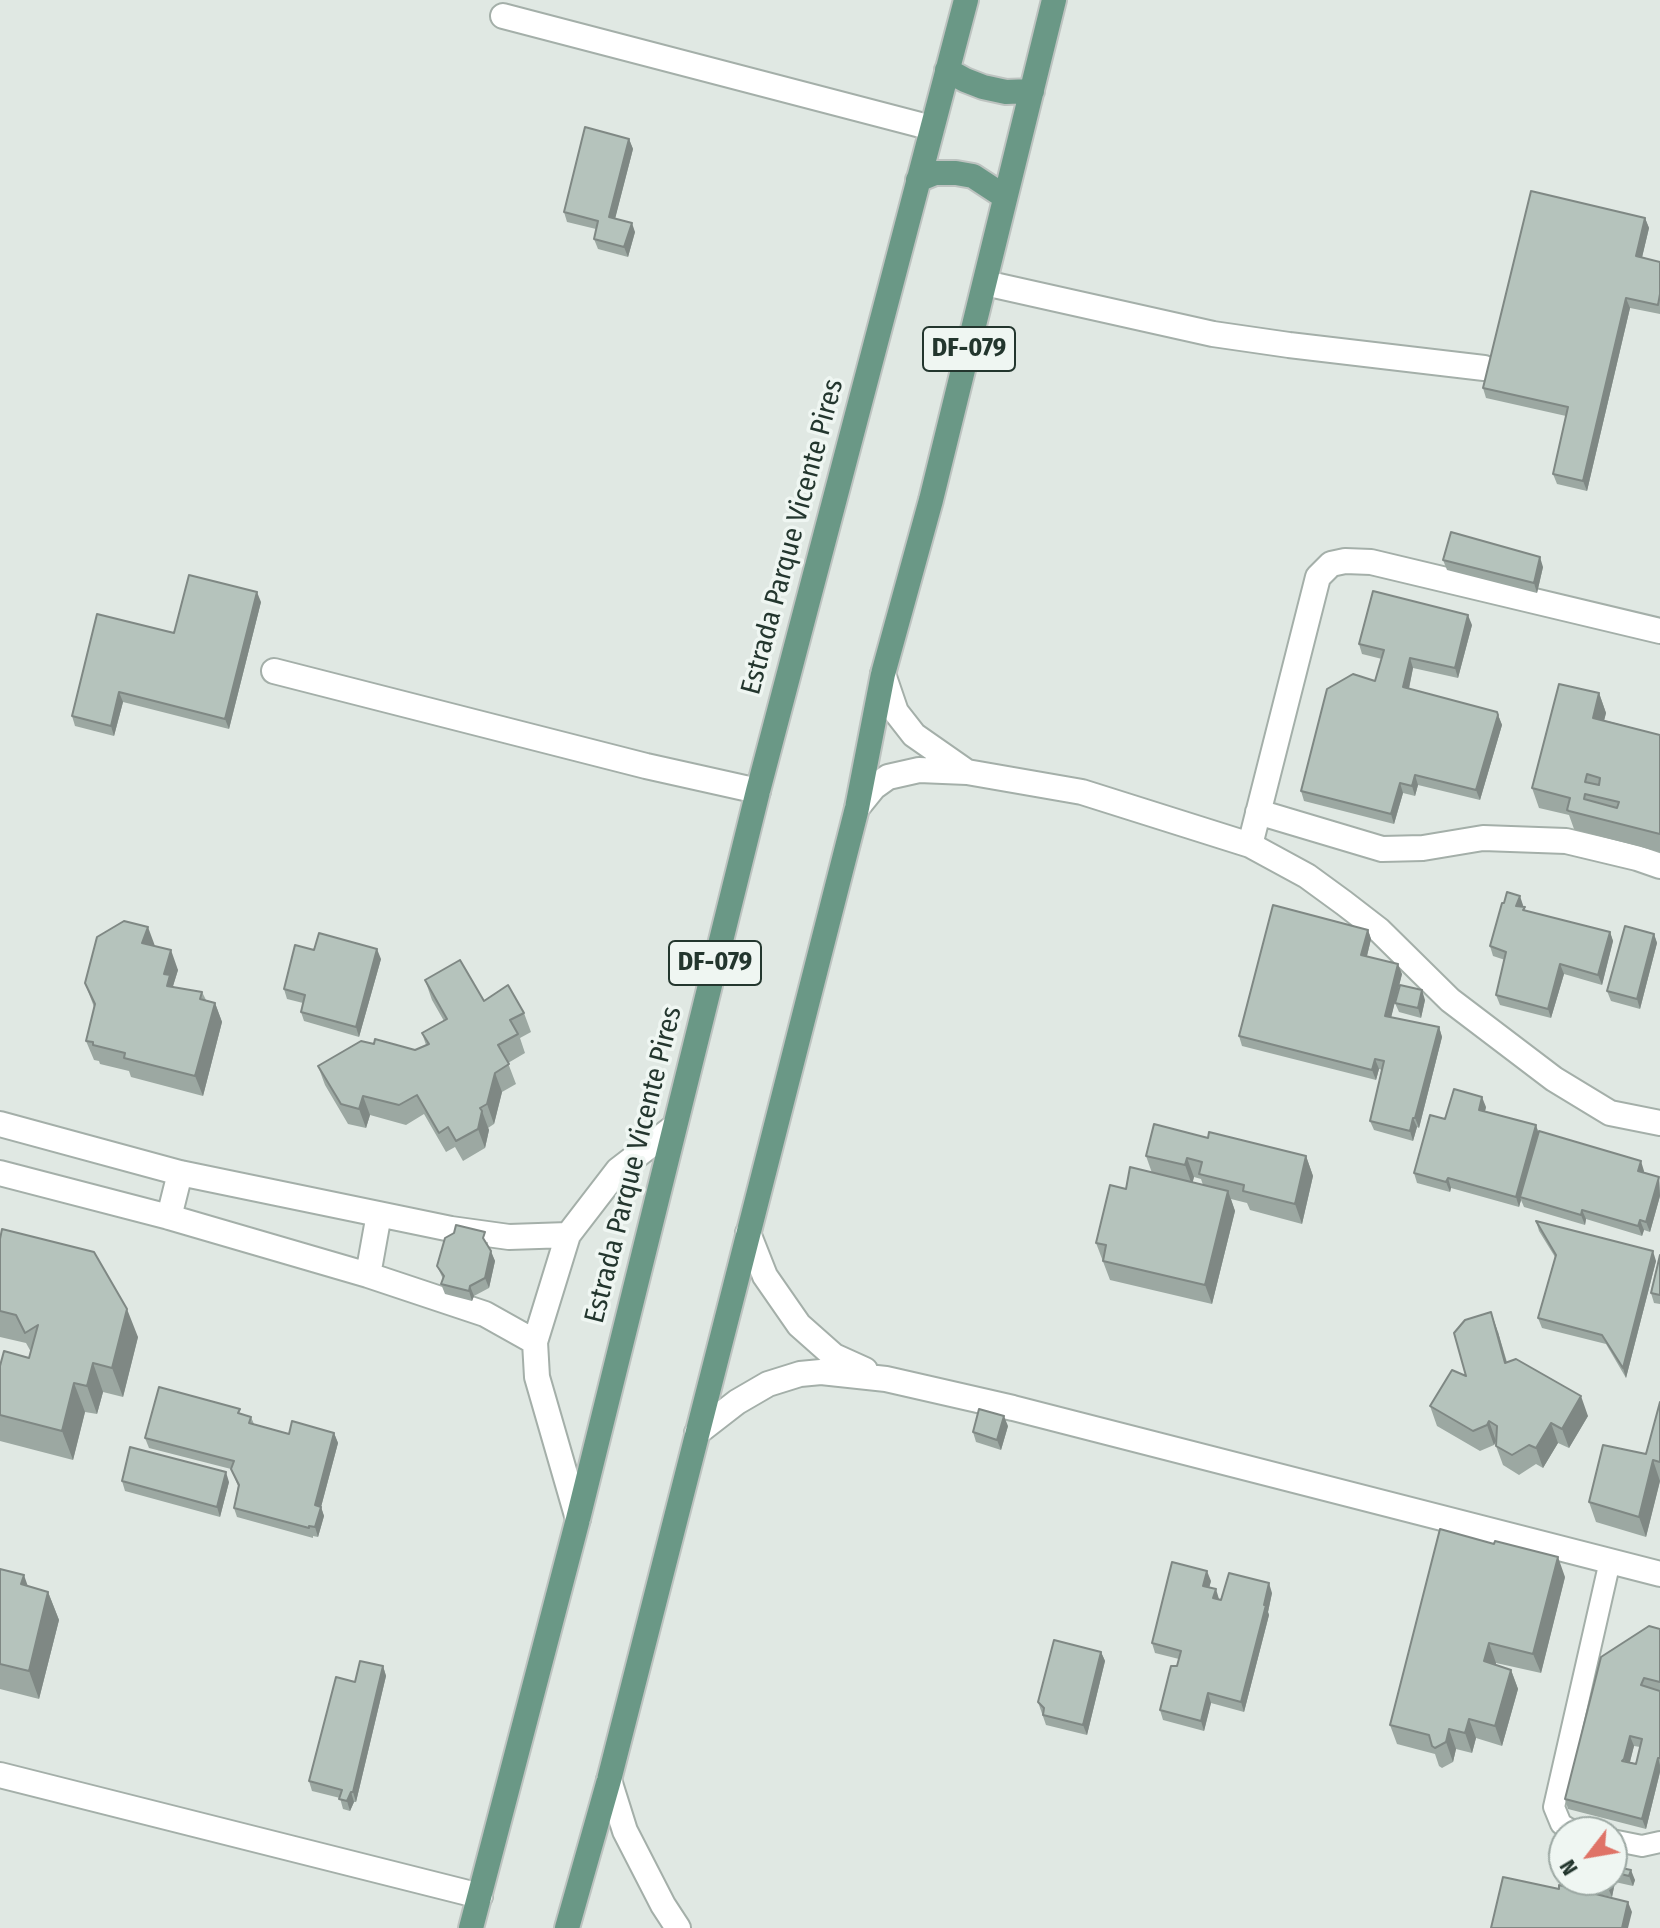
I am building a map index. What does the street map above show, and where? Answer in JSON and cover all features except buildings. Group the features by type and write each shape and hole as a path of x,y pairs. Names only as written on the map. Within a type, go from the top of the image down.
{"main road":[{"name":"Estrada Parque Vicente Pires","path":"471,1928 578,1519 758,791 966,0"},
{"name":"DF-079","path":"567,1928 609,1780 857,808 883,674 931,500 1054,0"},
{"path":"947,70 983,87 1006,92 1032,91"},
{"path":"918,180 935,173 973,176 1005,197"}],"street":[{"path":"503,16 932,128"},
{"path":"985,283 1213,334 1484,368"},
{"path":"1250,845 1318,577 1331,564 1371,562 1660,631"},
{"path":"274,671 646,766 758,791"},
{"path":"883,674 896,712 914,735 967,772"},
{"path":"857,808 874,787 888,777 919,770 967,772 1082,792 1250,845 1307,876 1344,903 1379,930 1450,1000 1554,1079 1610,1113 1660,1123"},
{"path":"1258,812 1382,849 1423,848 1483,838 1566,841 1660,866"},
{"path":"0,1124 180,1173 451,1229 509,1237 568,1235"},
{"path":"578,1519 537,1377 535,1342 568,1235 618,1170 674,1127"},
{"path":"0,1173 169,1217 368,1275 485,1314 535,1342"},
{"path":"169,1217 180,1173"},
{"path":"368,1275 379,1214"},
{"path":"748,1233 765,1276 799,1325 834,1356 886,1379"},
{"path":"697,1433 737,1402 768,1384 800,1374 821,1372 886,1379 1013,1408 1660,1574"},
{"path":"0,1775 480,1896"},
{"path":"609,1780 625,1831 678,1928"}],"lane":[{"path":"1558,1816 1554,1807 1610,1561"},
{"path":"1628,1843 1642,1846 1660,1842"}]}
